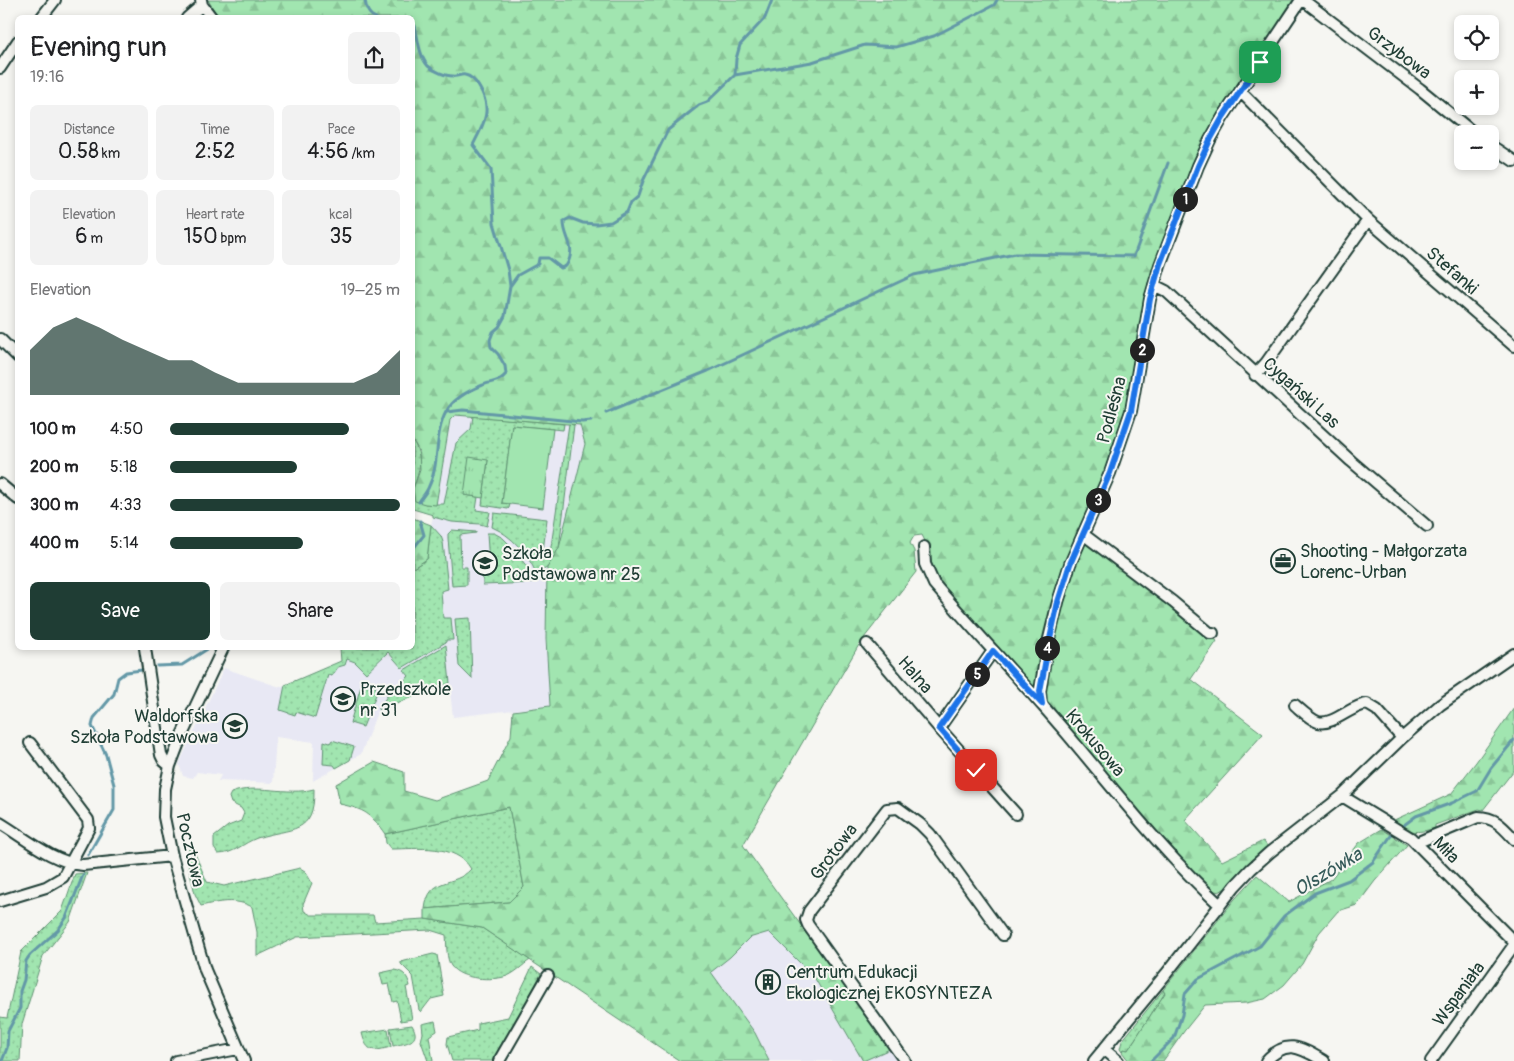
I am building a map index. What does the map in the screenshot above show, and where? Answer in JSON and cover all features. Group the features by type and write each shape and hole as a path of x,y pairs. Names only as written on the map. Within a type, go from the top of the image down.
{"street":[{"path":"43,15 54,0"},
{"name":"Podleśna","path":"1042,704 1040,691 1058,602 1070,564 1110,473 1131,411 1154,285 1198,166 1210,140 1302,0"},
{"name":"Grzybowa","path":"1302,0 1465,125"},
{"path":"190,15 201,2 210,15"},
{"path":"0,68 15,46"},
{"name":"Stefanki","path":"1240,92 1368,220 1514,346"},
{"path":"1499,151 1514,161"},
{"path":"1256,374 1266,363 1368,220"},
{"name":"Cygański Las","path":"1154,285 1166,292 1382,489 1427,526"},
{"path":"0,339 15,354"},
{"path":"0,484 15,496"},
{"path":"1083,534 1173,602 1210,633 1213,633"},
{"name":"Krokusowa","path":"924,547 925,564 934,584 1042,704 1159,844 1220,905"},
{"name":"Halna","path":"867,644 1016,814"},
{"path":"144,650 161,755 170,766"},
{"name":"Pocztowa","path":"222,650 182,734 170,766 165,790 164,816 172,856 205,970 244,1061"},
{"path":"939,728 993,651"},
{"path":"1094,1061 1246,875 1270,852 1342,796 1402,738 1440,705 1514,654"},
{"path":"1295,705 1315,721 1323,722 1367,704 1377,710 1402,738"},
{"path":"0,901 46,886 66,874 88,828 88,820 30,743"},
{"name":"Miła","path":"1342,796 1413,840 1514,944"},
{"name":"Grotowa","path":"904,1061 806,920 809,911 887,809 898,808 925,828 1003,935"},
{"path":"1413,840 1478,816 1488,816 1495,820 1514,839"},
{"path":"0,822 57,858 70,863 84,865 172,856"},
{"name":"Wspaniała","path":"1431,1061 1514,944"},
{"path":"499,1061 548,976"},
{"path":"1266,1061 1279,1050 1293,1046 1324,1061"},
{"path":"176,1061 209,1053 238,1049"},
{"path":"1104,1049 1118,1061"}],"shaded area":[{"name":"Szkoła Podstawowa nr 25","path":"455,415 580,425 585,444 559,548 546,639 550,706 453,717 449,683 378,710 361,754 313,781 314,742 276,737 273,783 218,781 221,775 197,772 193,778 183,776 179,764 224,668 280,687 341,661 340,650 415,650 415,567 427,559 431,525 450,419"},
{"path":"736,837 898,1061 743,1061 704,986"}],"green space":[{"path":"208,0 1297,0 1238,88 1158,262 1127,409 1107,470 1067,563 1037,688 1035,691 937,582 928,563 926,543 922,535 914,536 910,543 914,551 916,572 860,643 743,845 890,1049 863,1061 814,977 769,932 749,938 711,972 755,1033 769,1061 680,1061 482,928 425,919 425,909 509,902 524,887 509,807 385,834 367,813 340,804 336,784 374,762 404,772 404,791 435,800 488,781 511,736 513,711 550,706 546,639 547,568 559,548 585,444 580,425 455,415 450,420 436,505 415,501 415,484 420,470 419,451 415,444 415,15 217,15"},
{"path":"473,416 564,424 563,430 512,425 502,503 510,504 509,508 482,505 488,460 464,495 478,497 476,510 490,512 487,526 452,522 415,510 415,492 425,504 444,504 456,443 471,429"},
{"path":"569,424 574,425 559,548 547,568 536,573 518,546 506,535 492,527 494,513 547,519 542,559 549,560"},
{"path":"512,425 553,429 543,508 502,503"},
{"path":"415,444 420,464 415,482"},
{"path":"469,457 488,460 483,498 464,495"},
{"path":"415,519 431,525 427,559 415,567"},
{"path":"431,525 441,536 443,542 448,589 441,591 443,618 451,618 453,640 446,640 446,642 402,668 388,652 366,673 355,662 347,659 345,665 338,667 332,676 328,675 315,718 296,712 295,715 280,710 285,685 341,661 340,650 415,650 415,567 427,559"},
{"path":"452,530 476,532 460,535 461,567 467,567 467,585 452,586 448,534"},
{"path":"487,533 494,533 510,545 528,568 532,583 483,585 482,565 489,565"},
{"path":"1085,542 1217,641 1191,679 1263,734 1185,820 1222,861 1263,841 1269,848 1227,890 1215,891 1162,841 1044,699 1051,647 1061,603 1082,543"},
{"path":"470,618 472,679 459,666 455,619"},
{"path":"446,645 450,683 378,710 387,696 409,676 404,670"},
{"path":"369,679 377,692 363,727 350,723 361,686"},
{"path":"1514,708 1514,770 1483,810 1479,809 1435,825 1435,828 1417,832 1408,830 1392,821 1451,794"},
{"path":"332,740 354,747 350,760 336,768 334,765 323,764 324,741 330,743"},
{"path":"251,789 304,791 314,789 310,815 299,827 257,838 224,854 218,854 214,848 214,837 228,826 241,821 244,813 241,808 231,803 229,797 231,793"},
{"path":"509,807 524,887 509,902 425,909 427,898 431,891 443,883 464,875 471,869 456,855 446,851 424,848 391,849 386,843 385,834"},
{"path":"1382,829 1407,845 1375,881 1357,905 1338,911 1319,933 1302,964 1284,985 1265,999 1246,1003 1205,1005 1163,1061 1129,1061 1122,1052 1123,1049 1128,1050 1165,993 1163,990 1234,900 1257,875 1289,902 1331,879 1359,843"},
{"path":"189,849 193,849 207,882 224,886 300,868 305,871 312,883 303,904 304,911 311,915 373,915 375,922 425,919 482,928 530,960 516,971 501,978 469,977 456,971 449,963 446,935 430,930 297,937 257,956 257,932 252,907 240,902 220,902 201,906 195,894 186,854"},
{"path":"87,873 70,922 43,956 22,1024 20,1061 0,1061 0,1017 7,1018 21,952 62,911 75,874"},
{"path":"433,954 437,955 444,996 431,999 421,1012 419,1010 413,976 401,962"},
{"path":"532,967 541,974 500,1056 494,1061 452,1061 447,1044 448,1037 478,1030 478,1023 508,1017"},
{"path":"394,970 403,973 407,977 410,986 406,987 412,1019 401,1021 397,1001 393,1002 389,984 383,985 380,973"},
{"path":"1163,990 1165,993 1128,1050 1123,1049 1122,1052 1120,1049 1122,1041"},
{"path":"435,1021 437,1031 429,1036 433,1061 428,1061 421,1041 423,1033 422,1024"},
{"path":"412,1025 415,1031 414,1038 407,1043 393,1046 390,1028"},
{"path":"388,1029 391,1047 376,1050 366,1045 362,1033"}],"waterway":[{"path":"365,0 371,15"},
{"path":"735,75 736,59 740,45 765,18 772,0"},
{"path":"510,286 518,275 538,264 539,258 548,258 561,268 566,266 571,253 564,221 570,218 583,223 611,222 627,212 631,202 638,196 643,181 668,130 699,105 707,102 735,75 812,62 865,45 896,47 934,36 994,5 997,0"},
{"path":"415,26 419,47 428,66 447,75 464,75 469,77 476,83 486,102 481,130 473,145 491,169 494,223 508,270 510,286 505,316 499,327 493,332 490,340 491,347 505,366 506,374 498,380 467,392 449,407 442,421 435,468 427,490 419,502"},
{"path":"606,413 708,371 914,275 1015,254 1134,256 1168,163"},
{"path":"447,412 463,410 582,422 591,421"},
{"path":"415,546 424,535 420,521"},
{"path":"157,666 182,665 206,650"},
{"path":"88,855 114,810 114,785 106,755 92,726 94,718 114,694 118,678 126,672 142,670"},
{"name":"Olszówka","path":"1400,828 1416,816 1452,803 1477,791 1491,768 1514,740"},
{"name":"Olszówka","path":"1151,1061 1174,1038 1182,1015 1185,994 1198,979 1260,946 1284,916 1315,893 1349,880 1373,862 1395,832"},
{"path":"2,1061 7,1048 8,1031 20,1008 20,991 24,980 26,961 30,955 58,930 66,918 83,875"}],"place":[{"name":"Shooting - Małgorzata Lorenc-Urban","path":"1283,561"},
{"name":"Szkoła Podstawowa nr 25","path":"485,563"},
{"name":"Przedszkole nr 31","path":"343,699"},
{"name":"Waldorfska Szkoła Podstawowa","path":"235,726"},
{"name":"Centrum Edukacji Ekologicznej EKOSYNTEZA","path":"768,982"}],"route":[{"path":"976,770 939,728 993,651 1042,704 1040,691 1058,602 1070,564 1110,473 1131,411 1150,299 1160,264 1210,140 1260,62"}]}
